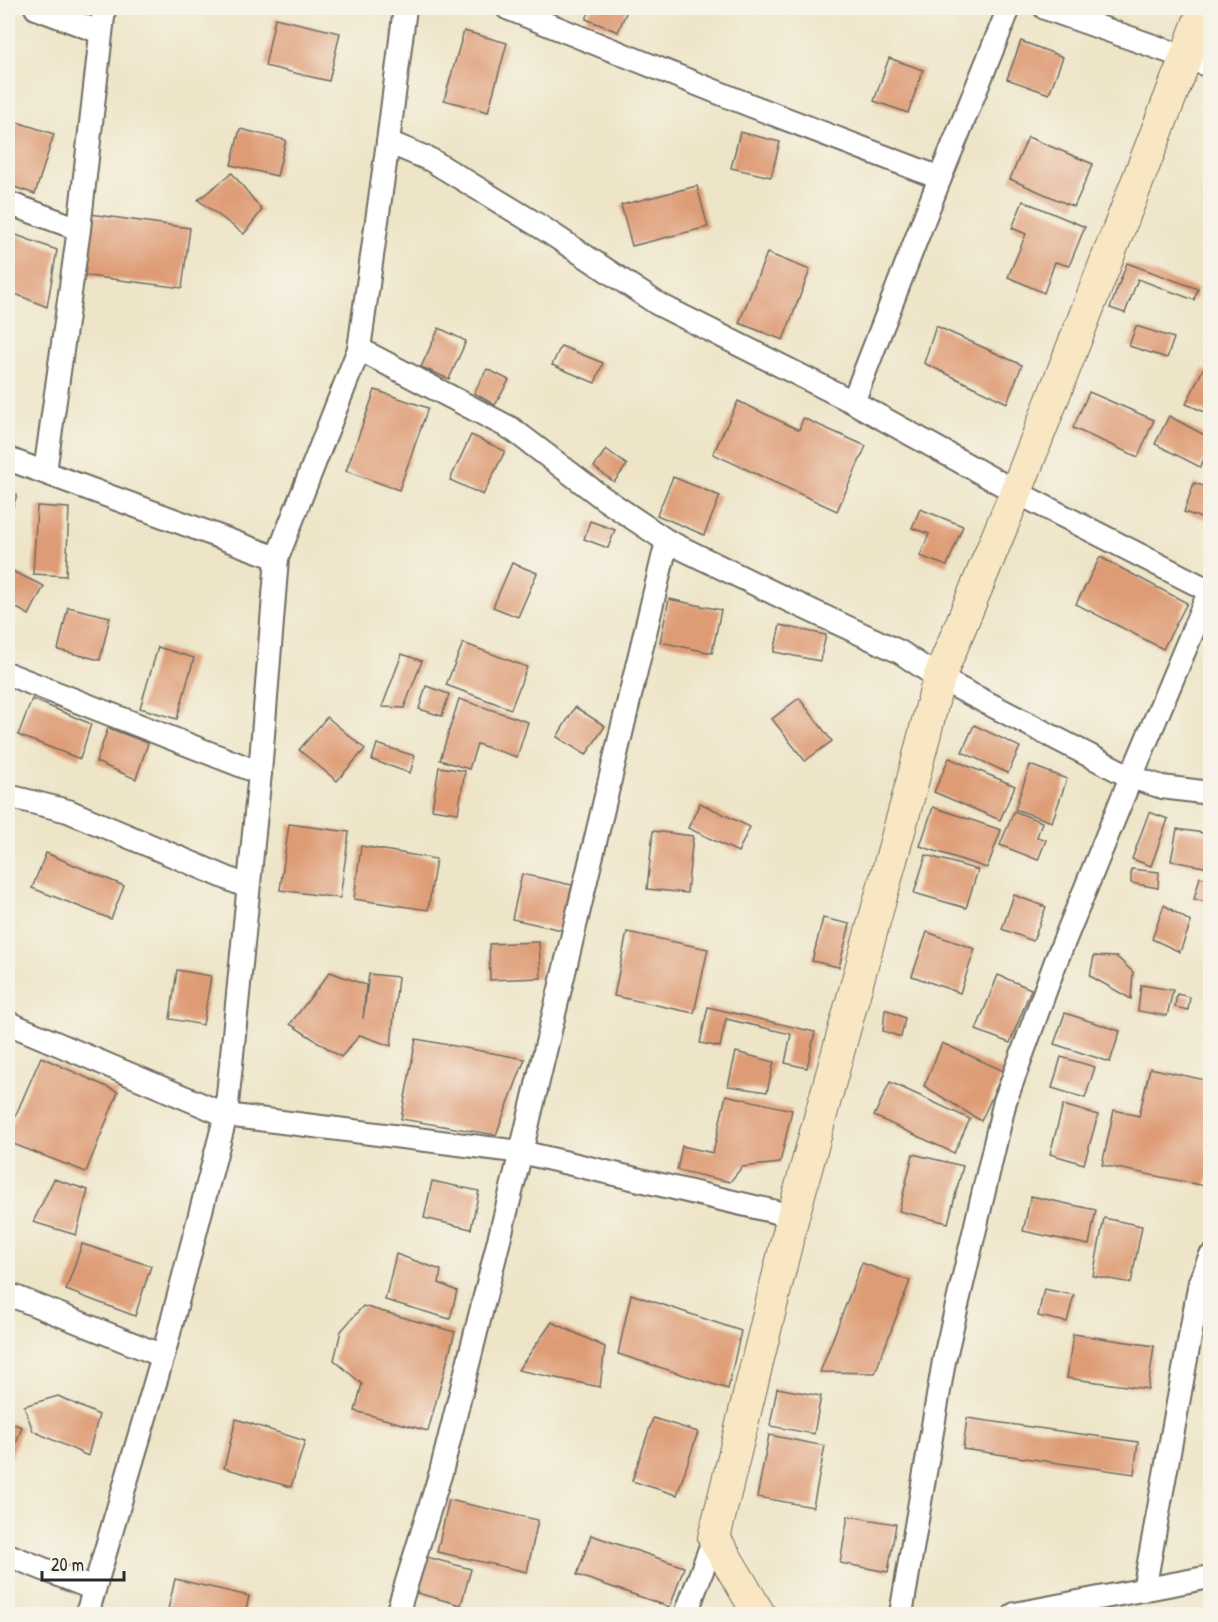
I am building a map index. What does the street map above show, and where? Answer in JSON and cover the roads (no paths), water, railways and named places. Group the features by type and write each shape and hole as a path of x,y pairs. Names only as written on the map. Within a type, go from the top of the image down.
{"street":[{"path":"36,8 100,32"},
{"path":"45,472 79,229 104,8"},
{"path":"87,1614 163,1356 226,1115 260,773 277,558 359,349 405,8"},
{"path":"507,8 747,105 940,178"},
{"path":"854,402 940,178 1009,8"},
{"path":"1045,8 1198,62"},
{"path":"686,1614 714,1538 793,1216 939,678 1198,62 1204,8"},
{"path":"388,142 431,160 541,227 658,304 854,402 1016,492 1210,591 1056,961 1005,1101 944,1361 901,1614"},
{"path":"8,203 79,229"},
{"path":"359,349 512,429 603,498 667,541 900,652 939,678 1131,777 1162,787 1210,794"},
{"path":"8,459 277,558"},
{"path":"397,1614 441,1472 521,1152 667,541"},
{"path":"8,674 260,773"},
{"path":"8,795 68,812 248,887"},
{"path":"8,1023 226,1115 521,1152 793,1216"},
{"path":"1144,1590 1210,1257"},
{"path":"8,1294 163,1356"},
{"path":"714,1538 759,1614"},
{"path":"8,1555 94,1589"},
{"path":"1015,1614 1210,1577"}]}
